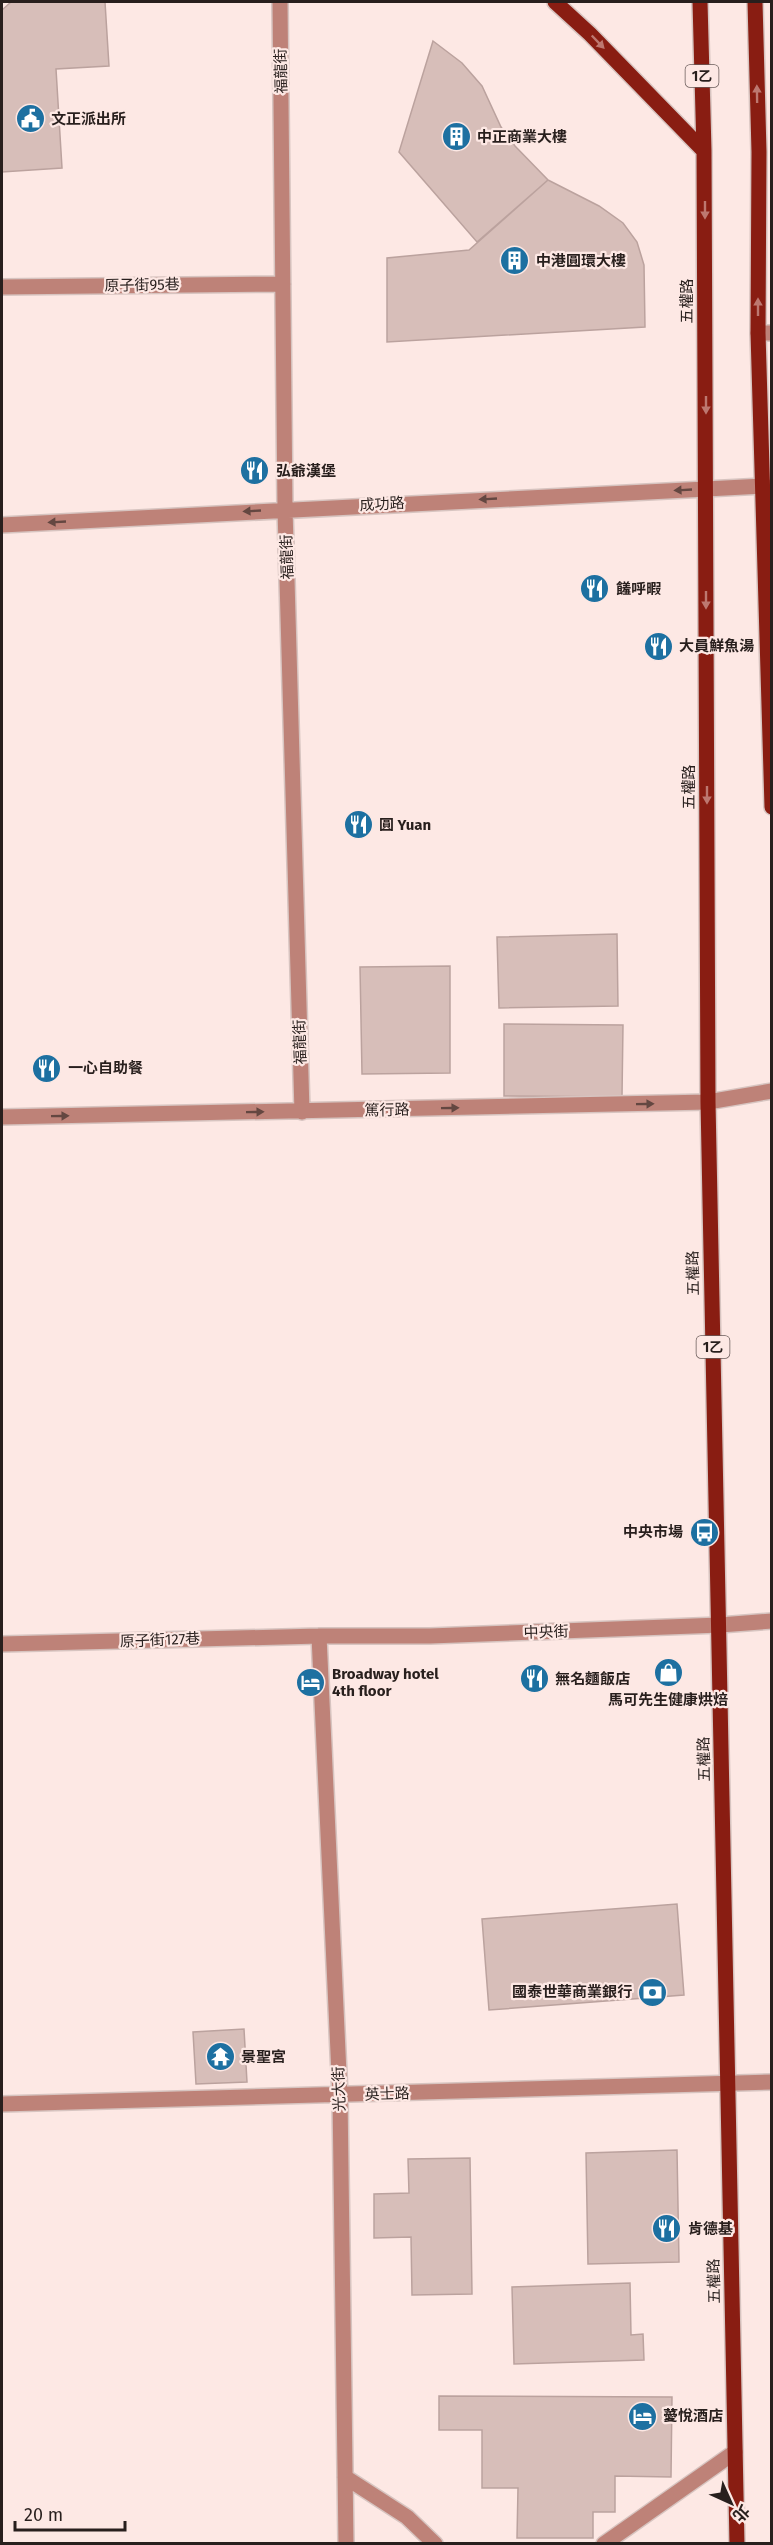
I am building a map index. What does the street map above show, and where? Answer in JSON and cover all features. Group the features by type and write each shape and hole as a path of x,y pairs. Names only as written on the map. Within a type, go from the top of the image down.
{"main road":[{"path":"555,2 590,34 704,151"},
{"name":"五權路","path":"700,2 704,151 708,1102 737,2544"},
{"path":"755,2 765,333 771,807"},
{"path":"759,152 771,138"}],"street":[{"name":"福龍街","path":"280,2 285,509 302,1112"},
{"name":"原子街95巷","path":"2,287 284,284"},
{"name":"成功路","path":"2,525 285,509 767,487"},
{"name":"篤行路","path":"2,1117 708,1102 771,1091"},
{"name":"中央街","path":"319,1636 430,1636 771,1621"},
{"name":"原子街127巷","path":"2,1644 319,1636"},
{"name":"光大街","path":"319,1636 340,2096 346,2544"},
{"name":"英士路","path":"2,2104 771,2082"},
{"path":"604,2544 735,2452"},
{"path":"345,2476 407,2517 435,2544"}],"building":[{"name":"文正派出所","path":"11,2 105,2 109,66 56,69 62,168 2,172 2,10"},
{"name":"中正商業大樓","path":"433,41 462,63 482,86 501,127 515,146 548,180 477,242 399,152"},
{"name":"中港圓環大樓","path":"548,180 599,206 623,223 637,242 644,265 645,327 387,342 387,258 469,250"},
{"path":"617,934 618,1006 499,1008 497,937"},
{"path":"450,966 450,1073 362,1074 360,967"},
{"path":"504,1024 623,1025 622,1097 504,1096"},
{"path":"677,1904 684,1995 489,2010 482,1919"},
{"name":"景聖宮","path":"244,2029 247,2082 196,2084 193,2032"},
{"path":"677,2150 679,2262 588,2264 586,2153"},
{"path":"470,2158 472,2294 412,2295 411,2237 374,2238 374,2194 409,2193 408,2159"},
{"path":"630,2283 631,2335 643,2334 644,2360 514,2364 512,2287"},
{"path":"439,2396 672,2397 671,2477 615,2476 615,2512 593,2512 593,2538 517,2538 518,2488 482,2488 482,2430 439,2430"}],"place":[{"name":"文正派出所","path":"30,119"},
{"name":"中正商業大樓","path":"456,137"},
{"name":"中港圓環大樓","path":"515,261"},
{"name":"弘爺漢堡","path":"255,471"},
{"name":"饈呼暇","path":"595,589"},
{"name":"大員鮮魚湯","path":"658,646"},
{"name":"圓 Yuan","path":"358,825"},
{"name":"一心自助餐","path":"47,1068"},
{"name":"中央市場","path":"704,1532"},
{"name":"馬可先生健康烘焙","path":"668,1673"},
{"name":"無名麵飯店","path":"534,1679"},
{"name":"Broadway hotel 4th floor","path":"311,1683"},
{"name":"國泰世華商業銀行","path":"653,1992"},
{"name":"景聖宮","path":"220,2057"},
{"name":"肯德基","path":"667,2229"},
{"name":"薆悅酒店","path":"642,2416"}]}
